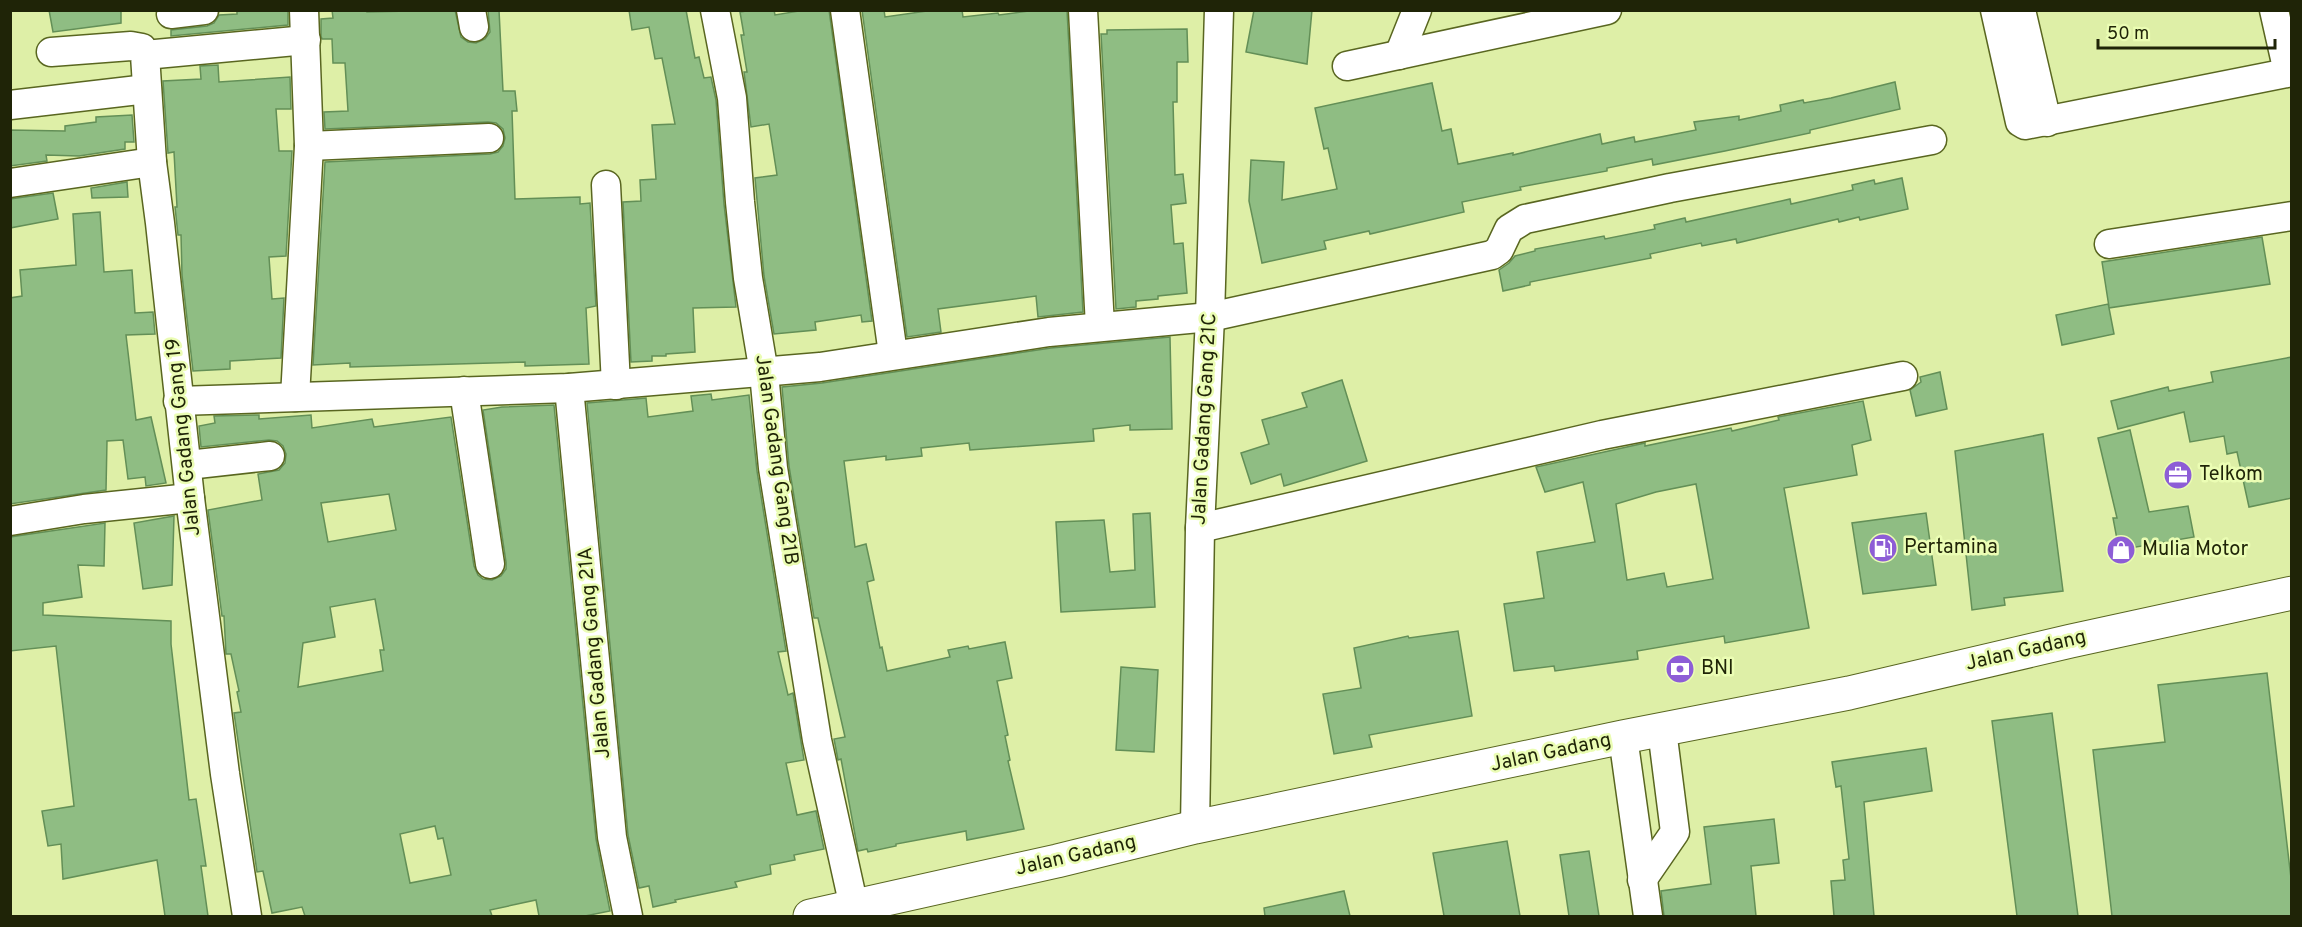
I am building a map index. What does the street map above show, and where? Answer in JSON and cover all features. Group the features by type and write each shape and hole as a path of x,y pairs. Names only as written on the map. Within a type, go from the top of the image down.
{"highway":[{"name":"Jalan Gadang","path":"810,916 1196,827 1623,737 1850,693 2071,641 2292,593"}],"street":[{"path":"171,14 204,10"},
{"path":"295,397 309,146 304,10"},
{"name":"Jalan Gadang Gang 21B","path":"715,10 732,98 746,256 764,373 773,468 791,567 817,740 854,907"},
{"path":"845,10 893,354"},
{"path":"1083,10 1100,326"},
{"name":"Jalan Gadang Gang 21C","path":"1196,827 1200,528 1210,317 1219,10"},
{"path":"1399,55 1417,10"},
{"path":"1347,66 1399,55 1507,21 1607,10"},
{"path":"1995,10 2020,122 2025,125 2290,72 2274,10"},
{"path":"2021,10 2047,122"},
{"path":"51,52 131,46 142,48 145,55 306,40"},
{"name":"Jalan Gadang Gang 19","path":"145,55 152,162 172,323 178,400 188,465 190,498 225,774 247,916"},
{"path":"10,105 147,89"},
{"path":"309,146 489,138"},
{"path":"178,400 616,385 820,367 893,354 1100,326 1210,317 1492,255 1499,250 1509,230 1525,219 1670,188 1932,140"},
{"path":"10,183 152,162"},
{"path":"606,185 616,385"},
{"path":"2109,244 2292,216"},
{"path":"1200,528 1602,435 1903,376"},
{"name":"Jalan Gadang Gang 21A","path":"569,388 612,837 628,916"},
{"path":"464,391 490,564"},
{"path":"188,465 270,456"},
{"path":"10,521 84,509 190,498"},
{"path":"1642,880 1675,832 1662,730"},
{"path":"1623,737 1648,916"}],"building":[{"path":"49,10 121,10 121,23 53,32"},
{"path":"237,10 288,10 288,25 171,36 171,30 207,26 214,23 219,15 237,14"},
{"path":"332,10 367,10 367,12 455,10 461,37 468,42 476,43 485,39 490,32 488,10 499,10 503,91 515,91 517,111 512,111 515,199 580,197 580,204 590,203 596,306 586,308 589,364 525,366 525,362 350,367 350,363 313,365 325,162 490,154 498,152 505,138 503,129 496,123 488,122 325,129 324,112 348,111 345,63 333,63 332,39 322,39 321,36 321,19 333,18"},
{"path":"629,10 686,10 695,58 699,57 704,78 711,77 716,100 724,204 736,307 693,308 695,352 652,356 652,361 631,362 623,202 641,201 640,180 656,179 652,125 675,124 662,58 655,59 649,27 632,30"},
{"path":"774,10 775,15 805,10 829,10 872,321 862,322 861,315 815,322 816,330 774,334 764,276 755,178 777,175 769,124 751,127 744,72 747,72 741,35 744,35 740,12"},
{"path":"862,10 884,10 885,17 934,10 962,10 963,17 1036,10 1067,10 1083,312 1038,317 1036,296 938,309 941,332 907,337"},
{"path":"1254,10 1312,10 1307,64 1246,52"},
{"path":"1187,29 1188,62 1177,62 1177,102 1173,102 1175,175 1183,174 1186,203 1171,205 1174,244 1183,243 1187,293 1158,296 1158,299 1136,301 1136,307 1116,309 1101,34 1107,34 1107,30"},
{"path":"218,65 219,82 290,77 291,109 276,109 279,151 292,151 286,256 269,257 272,299 284,298 281,358 230,361 230,369 193,371 182,275 181,235 178,235 175,207 177,207 174,152 168,153 163,81 201,79 200,66"},
{"path":"1895,82 1900,109 1810,130 1810,133 1725,151 1653,165 1652,159 1607,168 1607,171 1520,187 1521,190 1462,202 1464,212 1370,234 1369,231 1324,241 1326,249 1262,263 1249,201 1251,160 1284,162 1282,200 1337,189 1328,148 1324,149 1315,108 1432,83 1442,131 1451,129 1458,164 1513,153 1513,155 1600,134 1602,144 1634,137 1635,142 1696,130 1694,122 1739,116 1739,120 1781,111 1780,105 1803,100 1804,103 1831,98"},
{"path":"132,115 134,142 125,142 125,149 79,156 46,155 47,161 10,166 10,130 65,131 65,126 96,122 96,117"},
{"path":"1902,178 1908,209 1860,220 1859,217 1839,222 1838,219 1737,243 1736,239 1702,246 1701,243 1650,254 1651,258 1530,282 1530,285 1503,291 1499,270 1515,256 1535,251 1535,249 1604,236 1605,239 1655,229 1654,225 1685,218 1686,222 1790,199 1791,204 1853,190 1852,185 1874,180 1875,184"},
{"path":"127,182 128,197 92,198 91,188"},
{"path":"53,193 58,219 10,228 10,199"},
{"path":"100,212 104,272 132,270 135,313 153,312 155,334 126,335 136,420 151,417 166,483 146,486 145,477 128,479 123,440 107,441 106,490 10,504 10,298 22,296 20,270 76,265 73,214"},
{"path":"2262,237 2270,284 2109,308 2114,334 2062,345 2056,315 2108,304 2109,307 2102,262"},
{"path":"1170,337 1172,429 1130,430 1130,425 1093,429 1094,441 970,450 969,443 921,448 922,456 886,460 886,456 844,461 855,547 866,544 874,580 867,582 887,671 950,657 948,650 968,646 969,649 1005,642 1012,678 997,681 1008,735 1005,736 1010,760 1008,761 1024,829 967,840 966,831 896,844 896,846 868,852 867,849 858,851 841,759 838,760 834,739 845,737 818,618 814,618 789,466 782,387 1051,348"},
{"path":"2292,357 2292,498 2249,507 2237,452 2227,454 2224,436 2190,442 2184,412 2118,429 2111,401 2168,387 2169,391 2213,382 2211,372"},
{"path":"1940,372 1947,409 1916,416 1910,390 1921,382 1920,377"},
{"path":"1342,380 1367,461 1284,486 1281,474 1251,484 1241,453 1269,444 1262,420 1307,407 1302,393"},
{"path":"711,394 712,400 749,395 757,471 786,651 778,652 788,695 793,693 804,760 786,763 797,815 816,811 824,849 794,855 795,860 770,865 771,874 735,882 737,887 653,907 649,886 639,888 628,835 587,403 646,398 648,417 693,411 691,396"},
{"path":"1863,401 1871,440 1852,445 1857,475 1784,488 1809,628 1725,643 1724,636 1637,651 1638,659 1555,671 1554,666 1514,671 1504,604 1544,598 1537,552 1595,542 1583,482 1545,492 1536,467 1645,443 1645,446 1731,428 1732,431 1779,420 1778,417","holes":["1696,484 1713,579 1667,587 1664,573 1627,580 1616,504 1656,492"]},
{"path":"554,405 596,839 610,911 585,916 539,916 536,900 490,910 492,916 305,916 302,907 272,913 263,871 257,872 234,713 241,712 237,692 239,691 231,654 226,654 224,616 222,616 208,510 262,500 258,474 279,470 285,463 286,454 283,446 277,441 269,440 201,447 199,426 215,423 214,416 259,415 259,419 311,415 312,428 372,419 374,427 451,417 474,566 478,575 483,579 492,580 501,576 506,569 506,562 483,410","holes":["389,494 396,530 328,542 321,503","375,599 384,650 380,650 383,671 298,687 303,643 335,637 330,607","435,826 438,839 443,838 451,875 410,883 400,834"]},
{"path":"2130,430 2149,512 2188,506 2194,537 2119,550 2113,518 2117,518 2098,438"},
{"path":"2043,434 2063,591 2004,598 2005,605 1972,610 1955,451"},
{"path":"1150,513 1155,607 1061,612 1056,522 1104,520 1110,572 1135,570 1133,514"},
{"path":"1926,513 1936,585 1863,594 1852,523"},
{"path":"174,516 172,585 143,589 134,523"},
{"path":"105,523 104,566 78,565 82,597 43,603 43,615 171,621 171,644 189,800 196,799 206,866 201,866 208,916 165,916 157,860 63,879 61,844 48,846 42,811 74,806 56,646 10,651 10,537"},
{"path":"1458,631 1472,716 1369,735 1372,747 1334,754 1323,694 1361,688 1354,648 1408,636 1409,638"},
{"path":"1121,667 1158,670 1154,752 1116,750"},
{"path":"2267,673 2292,887 2292,916 2112,916 2093,750 2165,742 2158,685"},
{"path":"2052,713 2078,916 2017,916 1992,721"},
{"path":"1926,748 1932,791 1864,802 1874,916 1834,916 1831,881 1845,880 1843,860 1849,859 1841,786 1836,787 1832,762"},
{"path":"1774,819 1779,863 1751,866 1756,916 1664,916 1661,891 1711,884 1704,827"},
{"path":"1507,841 1520,916 1444,916 1433,853"},
{"path":"1589,851 1599,916 1569,916 1560,855"},
{"path":"1344,891 1350,916 1265,916 1264,908"}],"place":[{"name":"Telkom","path":"2178,475"},
{"name":"Pertamina","path":"1883,548"},
{"name":"Mulia Motor","path":"2121,550"},
{"name":"BNI","path":"1680,669"}]}
